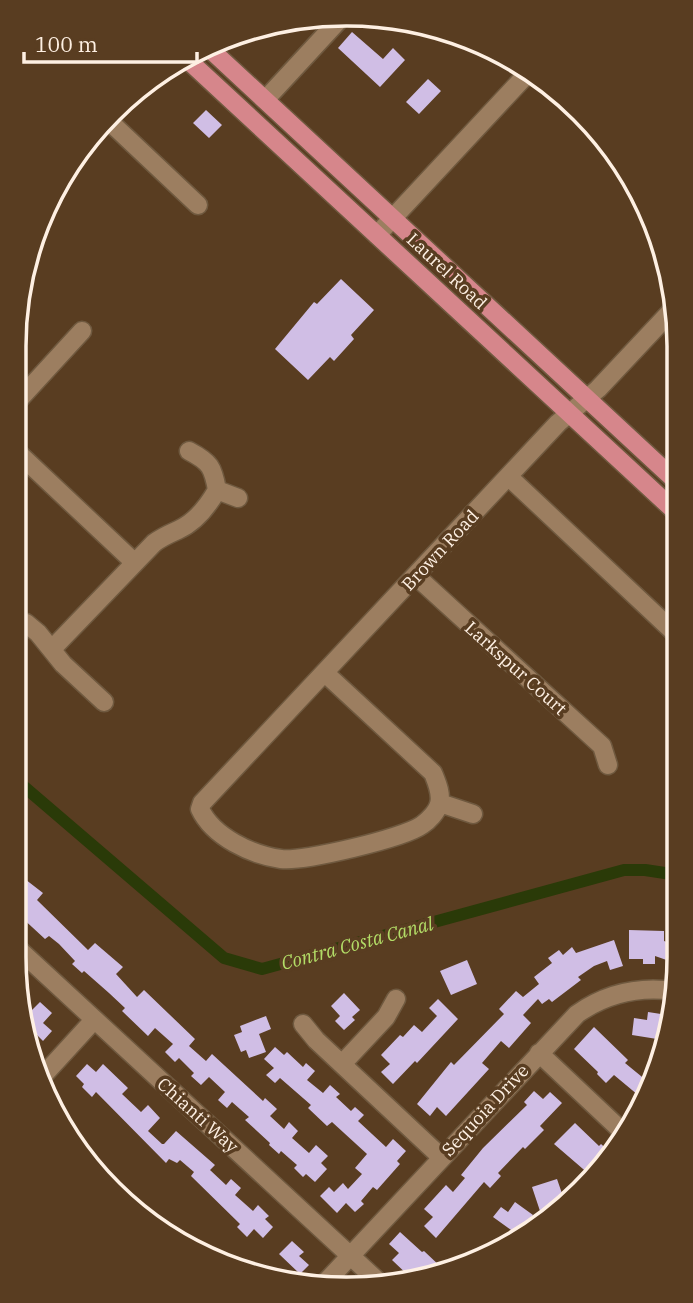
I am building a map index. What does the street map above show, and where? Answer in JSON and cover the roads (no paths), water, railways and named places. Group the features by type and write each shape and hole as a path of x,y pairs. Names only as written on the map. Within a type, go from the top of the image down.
{"main road":[{"name":"Laurel Road","path":"216,54 667,473"},
{"name":"Laurel Road","path":"193,65 667,504"}],"street":[{"path":"265,100 333,27"},
{"path":"377,235 522,79"},
{"path":"114,126 198,205"},
{"name":"Brown Road","path":"440,803 421,826 404,834 300,859 281,859 236,844 204,817 200,809 208,797 509,477 665,317"},
{"path":"26,392 82,331"},
{"path":"52,649 134,562 164,535 190,523 207,506 217,490 214,471 204,459 189,451"},
{"path":"26,460 134,562"},
{"path":"509,477 667,626"},
{"path":"217,490 238,498"},
{"name":"Larkspur Court","path":"416,576 602,746 608,765"},
{"path":"26,623 52,649 62,664 103,702"},
{"path":"325,673 433,773 439,787 440,803 474,814"},
{"name":"Chianti Way","path":"26,956 372,1276"},
{"name":"Sequoia Drive","path":"331,1276 577,1014 602,998 630,990 665,990"},
{"path":"342,1064 386,1017 396,999"},
{"path":"48,1071 94,1020"},
{"path":"303,1024 316,1040 441,1157"},
{"path":"539,1053 618,1127"}],"waterway":[{"name":"Contra Costa Canal","path":"26,788 224,958 262,969 624,870 667,873"}]}
